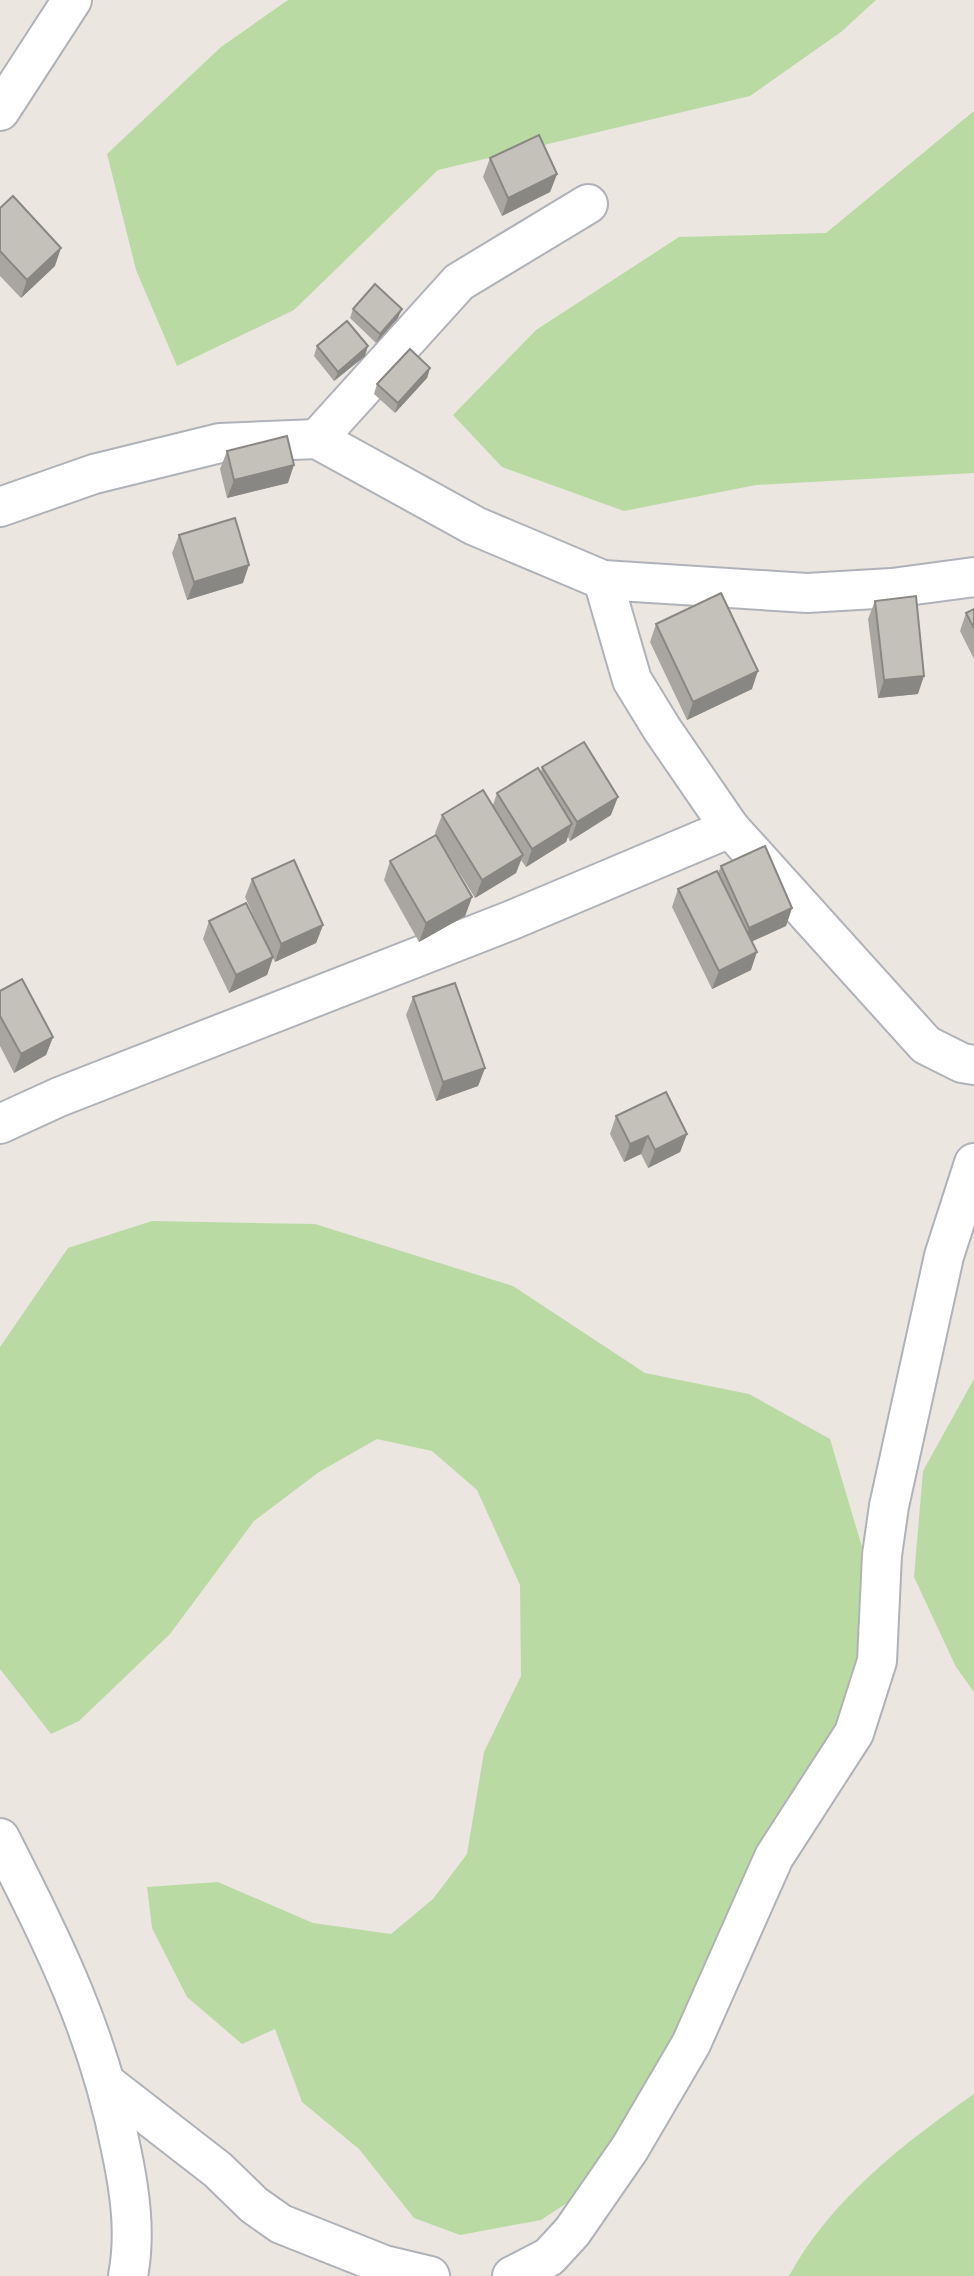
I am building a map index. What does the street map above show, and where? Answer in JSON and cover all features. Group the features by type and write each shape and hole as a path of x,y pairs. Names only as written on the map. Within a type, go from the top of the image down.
{"street":[{"path":"0,111 72,0"},
{"path":"317,439 459,282 588,204"},
{"path":"0,507 94,474 220,443 317,439 475,526 603,580 807,593 892,588 974,577"},
{"path":"603,580 632,680 730,828 926,1045 962,1063 974,1065"},
{"path":"0,1124 59,1097 512,920 730,828"},
{"path":"512,2276 550,2257 572,2232 629,2148 691,2044 774,1857 854,1733 877,1661 882,1555 889,1506 944,1256 974,1163"},
{"path":"0,1838 65,1966 92,2034 106,2083 132,2202 128,2276"},
{"path":"106,2083 218,2170 254,2205 282,2224 384,2266 430,2276"}],"green space":[{"path":"288,0 876,0 841,32 750,96 438,170 294,310 177,366 136,270 107,154 221,47"},
{"path":"974,111 974,473 756,485 624,511 502,467 453,415 536,330 679,237 826,233"},
{"path":"152,1221 315,1224 513,1286 645,1373 749,1394 830,1439 875,1591 846,1712 660,2077 596,2177 570,2201 541,2220 460,2235 414,2218 359,2149 302,2102 275,2029 242,2044 187,1997 152,1928 147,1887 218,1882 313,1923 391,1934 433,1899 467,1854 484,1752 521,1676 520,1585 477,1490 432,1451 377,1439 319,1472 254,1521 170,1634 79,1721 51,1734 0,1669 0,1347 68,1248"},
{"path":"974,1379 974,1692 956,1667 914,1577 923,1471"},
{"path":"974,2094 974,2276 789,2276 825,2222 847,2198 921,2132"}],"building":[{"path":"539,135 557,174 508,198 490,158"},
{"path":"13,196 61,248 27,280 0,251 0,208"},
{"path":"375,284 402,309 380,334 353,309"},
{"path":"347,321 368,346 338,372 317,346"},
{"path":"410,349 430,368 398,403 377,384"},
{"path":"287,436 294,465 234,480 227,451"},
{"path":"235,518 249,565 194,582 179,535"},
{"path":"721,593 758,671 693,702 656,624"},
{"path":"916,596 924,676 884,680 875,601"},
{"path":"974,609 974,628 966,613"},
{"path":"584,742 618,797 577,822 542,767"},
{"path":"538,768 572,824 532,849 497,793"},
{"path":"483,790 523,855 482,880 442,815"},
{"path":"436,835 472,897 426,923 390,861"},
{"path":"765,846 792,908 749,928 721,866"},
{"path":"294,860 323,925 281,944 252,879"},
{"path":"717,871 757,952 719,971 678,889"},
{"path":"246,903 273,957 236,975 209,921"},
{"path":"22,979 53,1037 21,1054 0,1016 0,991"},
{"path":"455,983 485,1068 443,1082 413,997"},
{"path":"666,1092 687,1134 655,1150 648,1136 630,1144 616,1116"}]}
